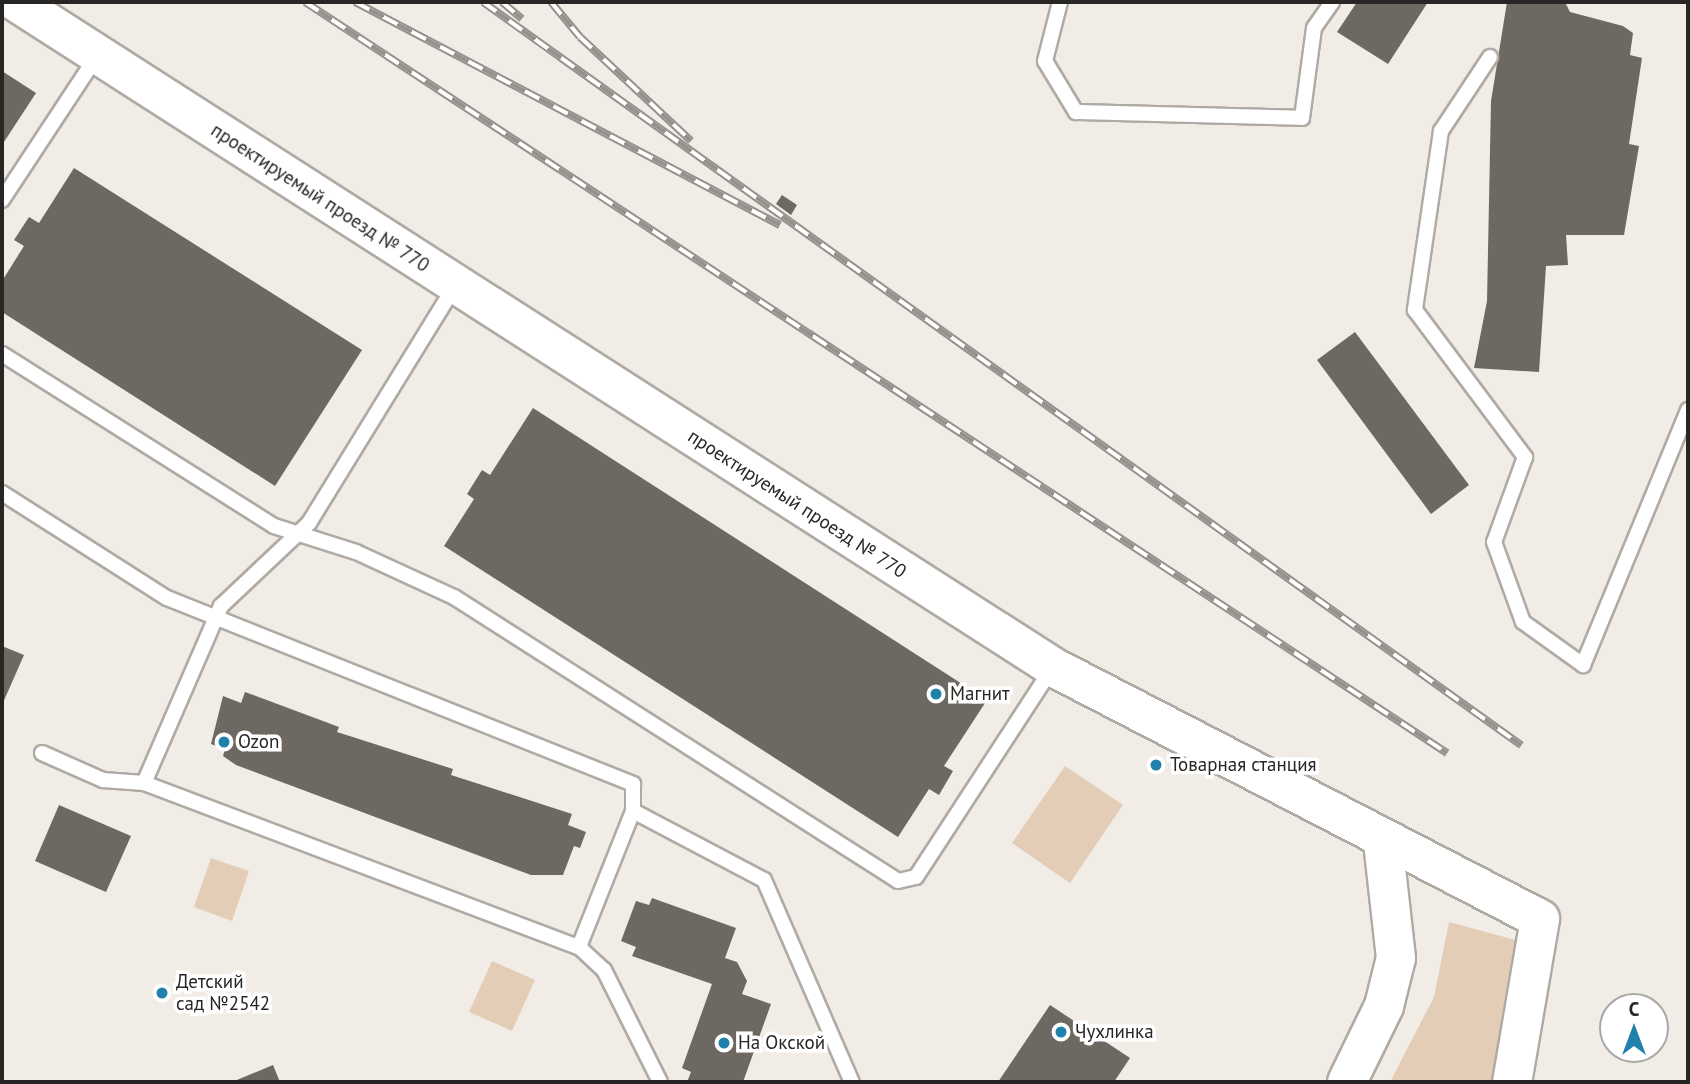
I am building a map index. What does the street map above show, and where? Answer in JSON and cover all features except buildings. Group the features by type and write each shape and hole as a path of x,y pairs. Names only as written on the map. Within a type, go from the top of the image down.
{"street":[{"name":"проектируемый проезд № 770","path":"16,2 1053,667 1383,842 1539,919 1512,1082"},
{"path":"1347,1082 1384,1006 1396,958 1383,842"}],"lane":[{"path":"1060,2 1045,61 1076,112 1303,118 1314,28 1332,2"},
{"path":"2,200 98,55"},
{"path":"1490,57 1441,131 1415,310 1525,457 1494,542 1523,622 1583,665 1688,410"},
{"path":"144,783 216,617 233,590 298,534 456,285"},
{"path":"2,354 274,526 356,552 454,597 898,881 916,877 1053,667"},
{"path":"2,493 167,598 625,778 637,797 579,947"},
{"path":"42,753 103,780 144,783 579,947 604,970 660,1082"},
{"path":"633,811 764,880 852,1082"}],"shaded area":[{"path":"1065,766 1123,805 1070,883 1012,843"},
{"path":"211,858 249,871 232,921 194,907"},
{"path":"1449,922 1523,942 1500,1082 1390,1082 1434,997"},
{"path":"492,961 535,980 512,1031 469,1012"}],"railway":[{"path":"305,2 1447,753"},
{"path":"355,2 780,225"},
{"path":"483,2 1521,745"},
{"path":"502,2 522,19"},
{"path":"551,2 580,37 691,141"}],"place":[{"name":"Магнит","path":"936,694"},
{"name":"Ozon","path":"224,742"},
{"name":"Товарная станция","path":"1156,765"},
{"name":"Детский сад №2542","path":"162,993"},
{"name":"Чухлинка","path":"1061,1032"},
{"name":"На Окской","path":"724,1043"}]}
